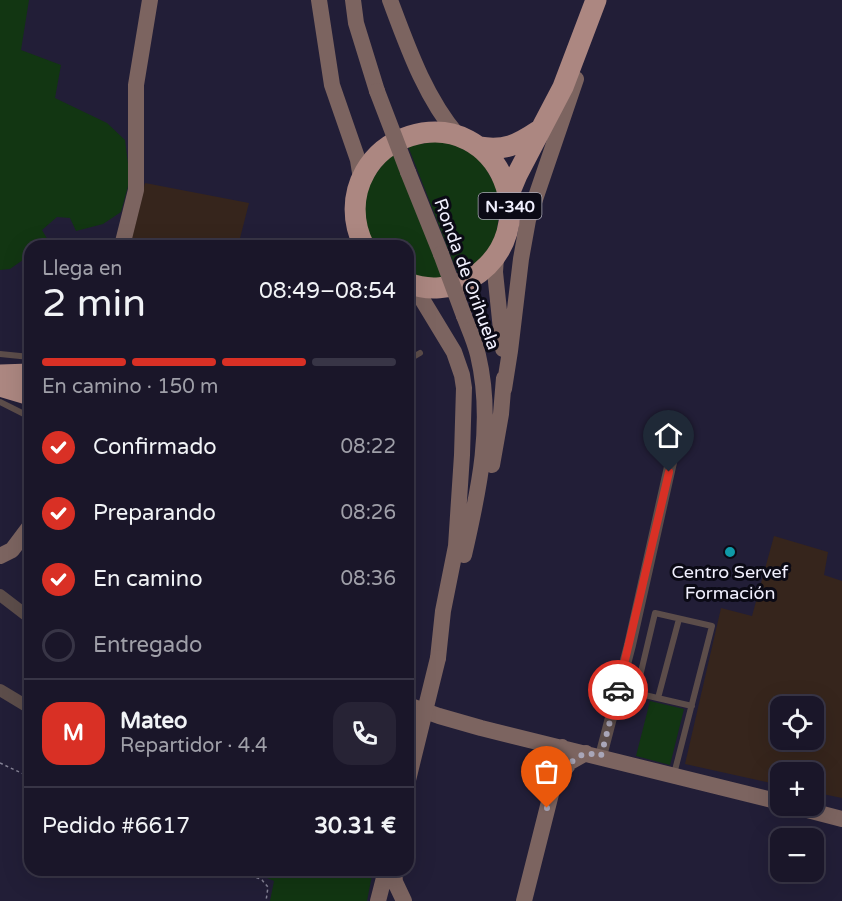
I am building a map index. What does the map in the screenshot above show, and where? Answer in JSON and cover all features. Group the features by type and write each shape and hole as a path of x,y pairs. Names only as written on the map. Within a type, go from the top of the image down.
{"highway":[{"name":"N-340","path":"509,194 563,87 590,27 596,0"},
{"name":"N-340","path":"361,240 355,219 356,192 370,162 384,149 401,139 419,133 439,132 458,136 479,147 496,150 518,145 541,128"},
{"name":"N-340","path":"414,285 432,288 451,286 468,280 483,270 496,256 504,242 511,210 509,194 498,168 479,147"},
{"path":"0,375 24,374"},
{"path":"0,386 24,393"}],"main road":[{"path":"124,240 136,190 136,85 150,0"},
{"path":"319,0 332,85 358,160 361,179"},
{"name":"Ronda de Orihuela","path":"353,0 356,23 377,91 478,354 485,404 484,446 478,488 460,572 414,756"},
{"path":"390,0 422,81 437,110 458,136"},
{"path":"460,572 475,536 488,490 528,220 590,27"},
{"path":"496,256 495,272 502,330 504,389"},
{"path":"414,290 454,352 464,388 457,537 442,611 438,658"},
{"path":"6,553 24,533"},
{"path":"6,553 24,550"},
{"path":"414,707 524,738 770,799"},
{"path":"524,738 543,749 549,758 553,786"},
{"path":"524,901 553,786 563,767 562,747"},
{"path":"553,786 570,762 594,755"},
{"path":"824,814 842,819"},
{"path":"378,901 384,876"},
{"path":"394,876 404,901"}],"street":[{"path":"590,27 604,0"},
{"path":"594,755 632,634 674,449"},
{"path":"0,595 24,613"},
{"path":"0,690 24,704"}],"lane":[{"path":"414,356 420,353"},
{"path":"0,354 24,356"},
{"path":"0,402 24,414"},
{"path":"674,775 692,706 712,626 655,613 636,693 692,706"},
{"path":"658,698 679,619"}],"path":[{"path":"0,763 24,774"},
{"path":"253,876 262,880 267,887 266,901"}],"shaded area":[{"path":"145,183 249,203 240,240 129,240"},
{"path":"774,536 828,552 824,575 842,581 842,798 824,794 824,762 770,762 770,783 685,764 721,608 752,616"}],"green space":[{"path":"0,0 29,0 21,50 61,65 55,98 107,123 125,140 130,179 121,212 103,224 76,231 70,218 57,217 42,230 48,240 24,240 24,259 10,269 0,270"},
{"path":"438,141 455,145 474,155 483,163 501,196 496,239 477,263 458,274 408,146"},
{"path":"394,153 443,278 432,279 414,275 414,240 371,240 365,220 366,196 376,174"},
{"path":"650,701 684,709 670,765 636,756"},
{"path":"263,876 372,876 367,901 270,901 274,881"}],"way so far":[{"path":"547,808 553,786 570,762 586,753 601,756 618,690"}],"place":[{"name":"Centro Servef Formación","path":"730,552"}],"route":[{"path":"618,690 669,472"}]}
